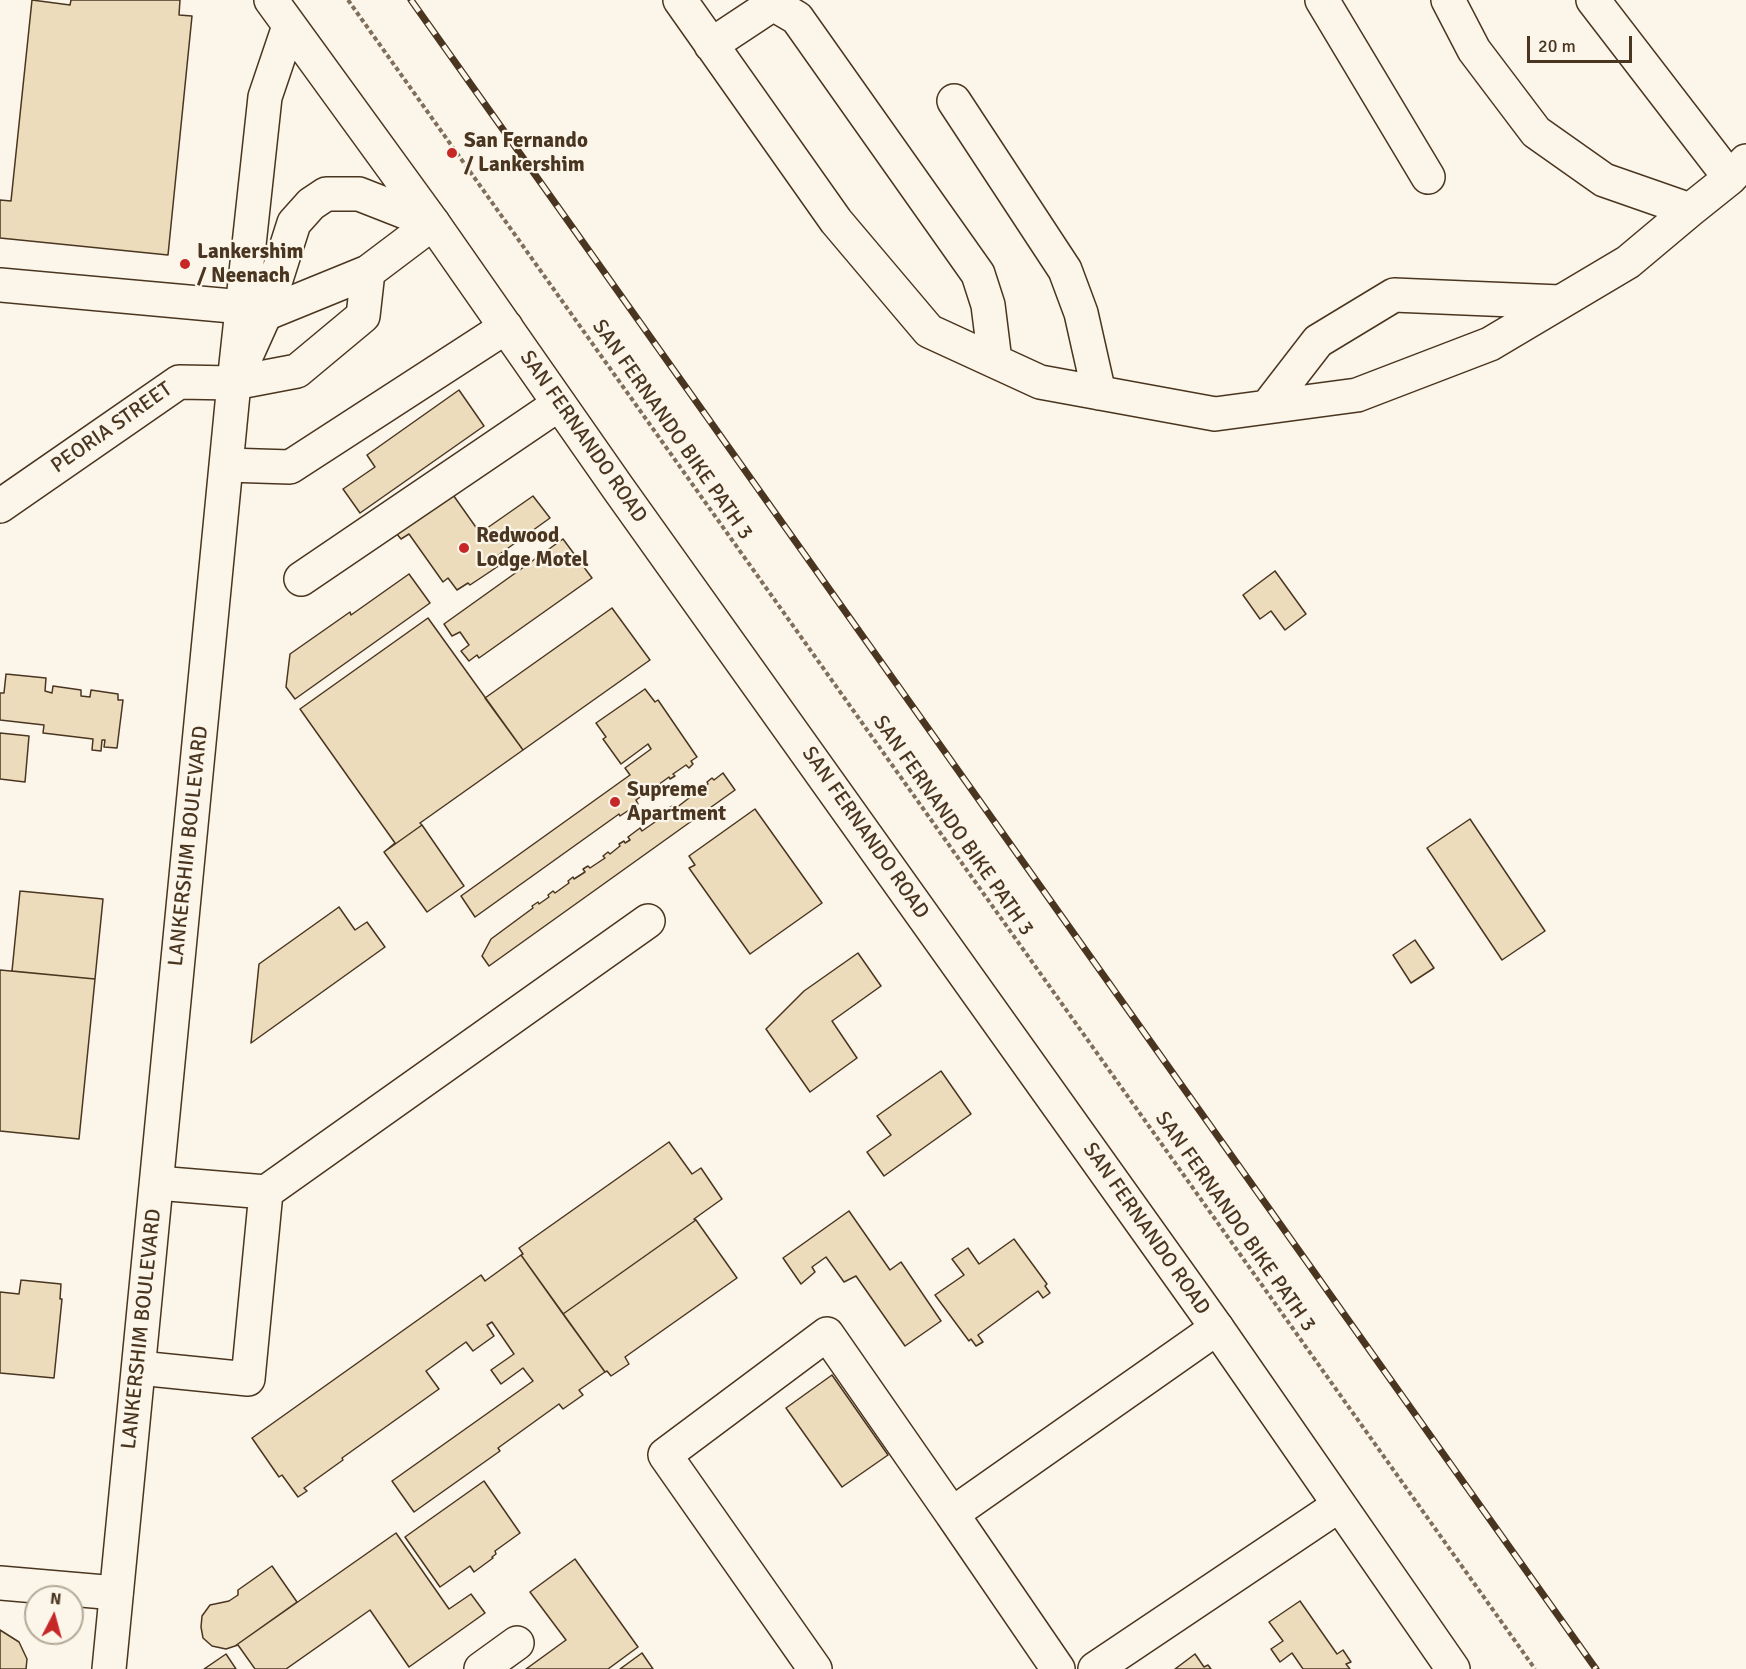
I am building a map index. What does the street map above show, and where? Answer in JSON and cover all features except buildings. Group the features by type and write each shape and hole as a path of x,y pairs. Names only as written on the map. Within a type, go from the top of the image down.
{"main road":[{"path":"680,0 836,221 928,331 1040,382 1215,414 1357,395 1490,344 1628,262 1738,170 1593,0"},
{"path":"1322,0 1428,177"},
{"path":"1448,0 1474,50 1536,132 1604,180 1690,210"},
{"path":"711,45 773,4 797,18 978,274 988,305 995,361"},
{"path":"254,310 266,97 280,13"},
{"name":"SAN FERNANDO ROAD","path":"280,13 433,223 559,404 1217,1328 1338,1506 1453,1669"},
{"path":"954,101 1065,270 1082,313 1099,393"},
{"path":"254,310 294,223 311,204 326,194 358,194 433,223"},
{"path":"0,285 254,310 368,272 433,223"},
{"name":"PEORIA STREET","path":"0,506 179,382 234,383 297,371 363,316 368,272"},
{"path":"1267,407 1318,341 1394,295 1560,302"},
{"name":"LANKERSHIM BOULEVARD","path":"109,1669 234,383 254,310"},
{"path":"227,465 290,467 506,327"},
{"path":"302,579 559,404"},
{"path":"157,1183 266,1192 648,921"},
{"path":"139,1368 248,1379 266,1192"},
{"path":"952,1514 1217,1328"},
{"path":"815,1669 665,1455 828,1334 1058,1669"},
{"path":"1095,1669 1338,1506"},
{"path":"0,1583 116,1593"},
{"path":"481,1669 517,1643"}],"path":[{"name":"SAN FERNANDO BIKE PATH 3","path":"348,0 1535,1669"}],"railway":[{"path":"411,0 1596,1669"}],"place":[{"name":"San Fernando / Lankershim","path":"452,153"},
{"name":"Lankershim / Neenach","path":"185,264"},
{"name":"Redwood Lodge Motel","path":"464,548"},
{"name":"Supreme Apartment","path":"615,802"}]}
